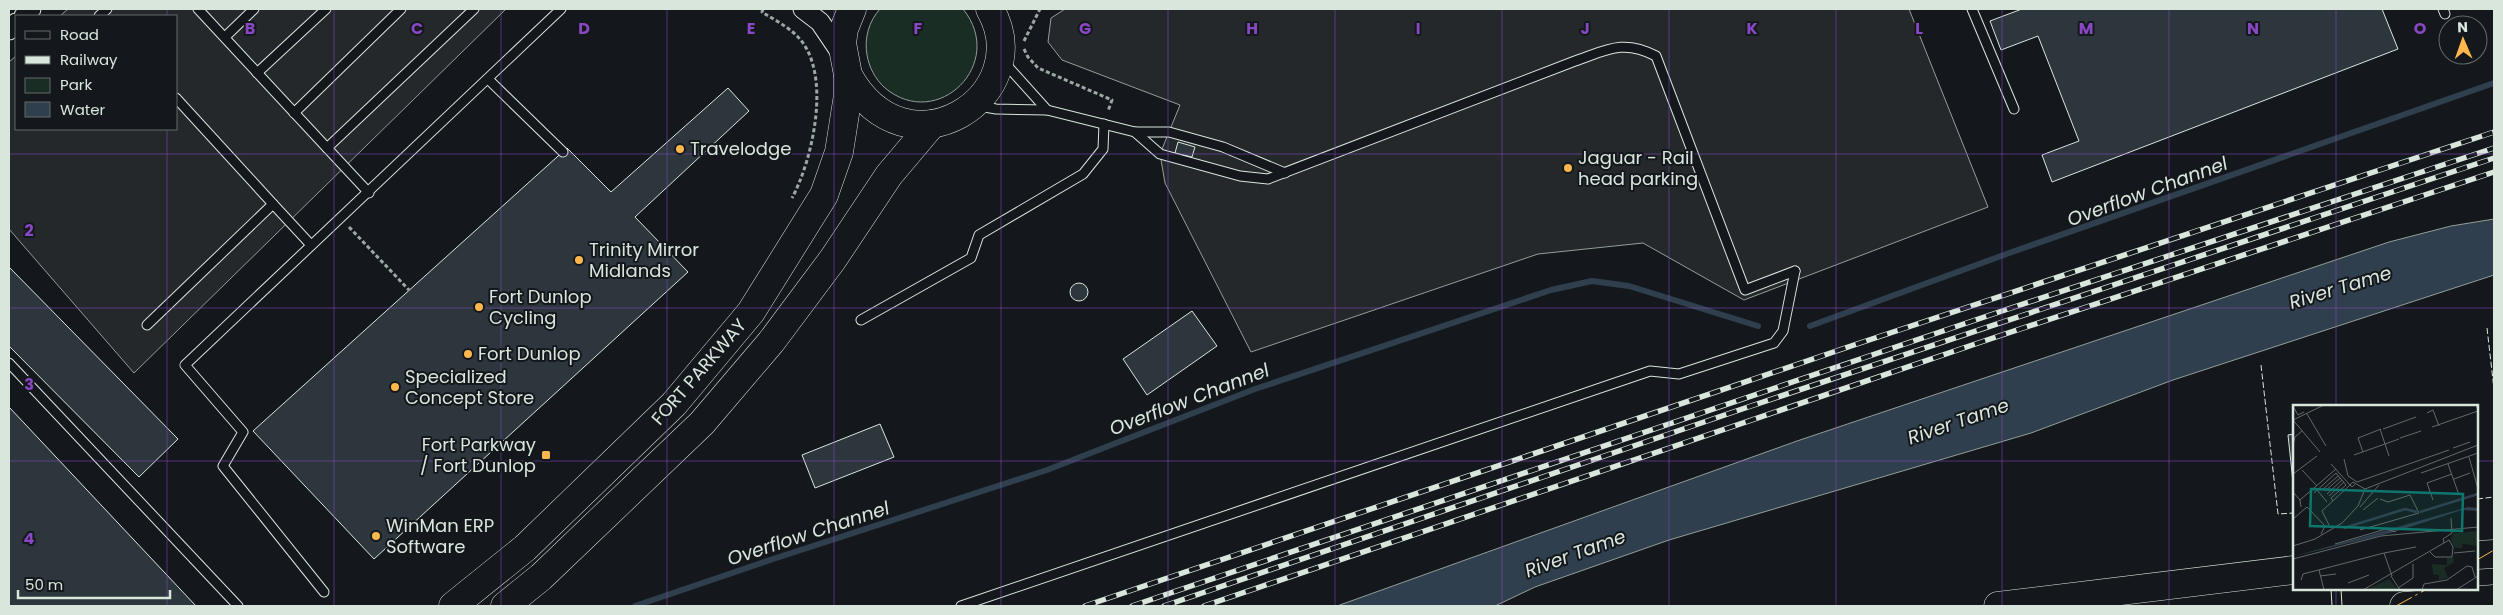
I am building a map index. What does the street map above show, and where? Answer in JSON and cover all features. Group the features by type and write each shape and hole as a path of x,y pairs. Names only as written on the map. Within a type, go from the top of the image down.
{"main road":[{"name":"FORT PARKWAY","path":"453,606 525,548 674,404 751,312 824,195 839,152 848,95 844,29 852,9"},
{"path":"846,66 858,93 873,108 885,115 911,124 932,124 947,121 974,105 991,84 999,58 996,15"},
{"name":"FORT PARKWAY","path":"505,606 541,577 702,423 771,342 833,259 889,175 932,124"},
{"path":"2478,555 2494,554"},
{"path":"1998,606 2293,570"},
{"path":"2404,606 2494,599"}],"street":[{"path":"803,9 820,22 846,66"}],"lane":[{"path":"198,9 369,193"},
{"path":"225,37 254,9"},
{"path":"258,73 326,9"},
{"path":"294,113 401,9"},
{"path":"327,148 474,9"},
{"path":"324,592 223,466 243,432 185,365 311,245 369,193 561,9"},
{"path":"1972,9 2014,109"},
{"path":"961,606 1650,371 1678,374 1774,343 1783,331 1795,271 1745,290 1656,56 1639,48 1617,47 1575,60 1268,179 1240,176 1160,154 1135,132"},
{"path":"999,58 1046,110"},
{"path":"488,79 563,152"},
{"path":"178,100 311,245"},
{"path":"974,105 996,109 1046,110 1135,132 1169,132 1214,144 1284,173"},
{"path":"862,320 970,258 979,235 1083,174 1104,149 1104,124"},
{"path":"146,325 273,204"},
{"path":"9,363 238,606"},
{"path":"2336,590 2337,606"}],"path":[{"path":"763,9 762,12 798,36 810,56 816,71 817,91 812,140 798,185 790,201"},
{"path":"1040,9 1033,19 1022,45 1028,57 1038,68 1112,100 1104,124"},
{"path":"340,218 409,290"}],"green space":[{"path":"880,9 963,9 974,30 977,50 972,69 960,85 945,97 926,102 905,99 885,88 875,77 866,49 868,30"}],"shaded area":[{"path":"68,9 506,9 134,373 9,229 9,62 15,57 15,130 178,130 178,15 61,15"},
{"name":"Jaguar - Rail head parking","path":"1065,9 1909,9 1988,207 1744,300 1643,243 1538,254 1251,352 1165,183 1160,154 1180,105 1062,60 1048,42 1051,18"}],"water":[{"name":"River Tame","path":"2494,219 2494,275 2173,380 2031,433 1669,540 1535,587 1495,606 1337,606 1797,441 2389,242 2451,226"}],"building":[{"path":"2022,9 2382,9 2398,49 2052,182 2042,155 2079,141 2038,36 2001,50 1990,21"},
{"name":"Fort Dunlop","path":"728,88 749,111 635,217 688,272 374,559 253,431 567,148 611,192"},
{"path":"1178,142 1195,147 1192,157 1175,153"},
{"path":"9,267 178,439 139,477 9,346"},
{"path":"1079,283 1085,286 1088,292 1085,298 1079,301 1073,298 1070,292 1073,286"},
{"path":"1192,311 1217,346 1147,395 1123,359"},
{"path":"9,407 196,606 9,606"},
{"path":"880,424 894,457 815,488 802,455"},
{"path":"2293,434 2293,482 2288,435"}],"waterway":[{"name":"Overflow Channel","path":"1810,326 2012,252 2494,83"},
{"name":"Overflow Channel","path":"635,606 1047,470 1255,389 1551,290 1592,281 1629,286 1758,326"}],"railway":[{"path":"1085,606 1854,345 2494,132"},
{"path":"1132,606 2005,310 2494,148"},
{"path":"1164,606 1751,406 2494,158"},
{"path":"1204,606 1990,339 2494,172"}],"fence":[{"path":"2487,328 2494,389"},
{"path":"2261,365 2278,514 2293,513"},
{"path":"2478,499 2494,497"}],"power":[{"path":"2478,559 2494,550"},
{"path":"2396,606 2425,590"}],"place":[{"name":"Travelodge","path":"680,149"},
{"name":"Jaguar - Rail head parking","path":"1568,168"},
{"name":"Trinity Mirror Midlands","path":"579,260"},
{"name":"Fort Dunlop Cycling","path":"479,307"},
{"name":"Fort Dunlop","path":"468,354"},
{"name":"Specialized Concept Store","path":"395,387"},
{"name":"Fort Parkway / Fort Dunlop","path":"546,455"},
{"name":"WinMan ERP Software","path":"376,536"}]}
